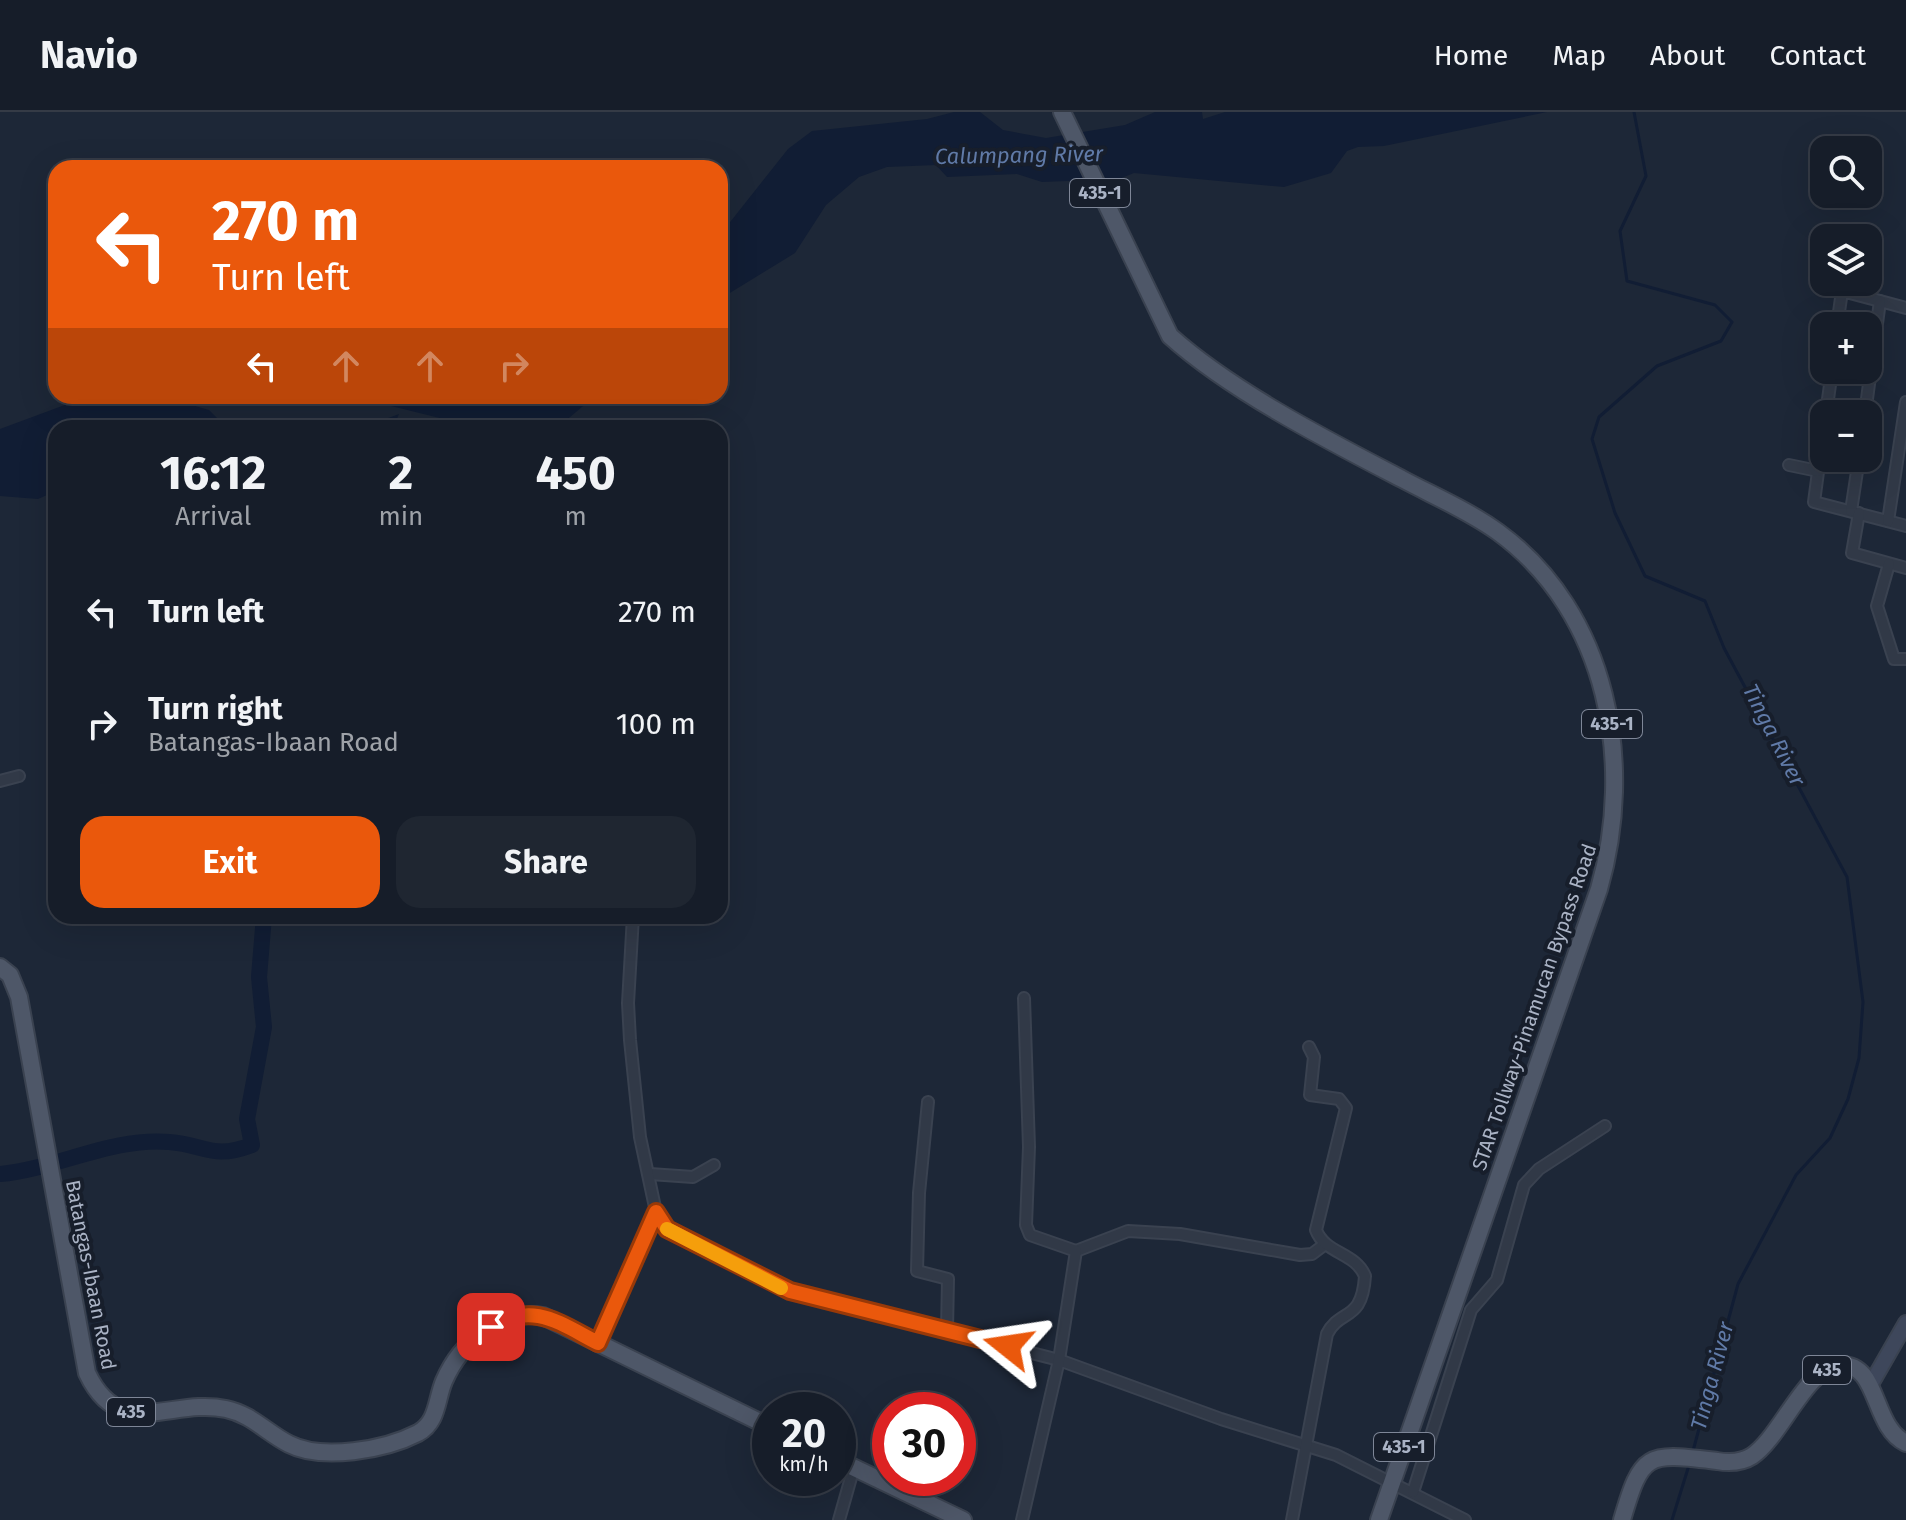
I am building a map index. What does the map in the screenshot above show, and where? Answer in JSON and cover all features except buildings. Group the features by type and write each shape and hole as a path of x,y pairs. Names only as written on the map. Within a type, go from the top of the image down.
{"main road":[{"name":"STAR Tollway-Pinamucan Bypass Road","path":"1062,112 1170,336 1190,355 1326,439 1466,513 1521,552 1561,601 1576,626 1604,690 1612,719 1616,793 1608,860 1379,1520"},
{"name":"Batangas-Ibaan Road","path":"0,967 10,975 19,997 87,1373 104,1398 128,1412 144,1415 201,1406 241,1412 287,1444 329,1455 408,1436 426,1427 433,1419 444,1381 476,1338 507,1317 543,1316 752,1418"},
{"name":"435","path":"1622,1520 1640,1469 1658,1457 1735,1462 1755,1454 1824,1371 1839,1365 1863,1372 1871,1384 1880,1414 1898,1439 1906,1443"},
{"path":"856,1468 963,1520"}],"street":[{"path":"1839,312 1842,291 1906,308"},
{"path":"1867,400 1880,301"},
{"path":"1888,521 1906,402"},
{"path":"1789,465 1810,469"},
{"path":"1818,472 1814,502 1906,526"},
{"path":"1858,472 1852,553 1906,568"},
{"path":"1889,564 1877,606 1894,659 1906,659"},
{"path":"0,781 19,776"},
{"path":"633,924 628,1003 640,1137 656,1212 667,1229 782,1289 1059,1360 1308,1446 1393,1481 1465,1520"},
{"path":"1024,998 1029,1147 1026,1225 1030,1235 1076,1251 1098,1245 1123,1231 1180,1234 1300,1255 1312,1254 1324,1245"},
{"path":"1292,1520 1327,1334 1331,1327 1353,1312 1364,1287 1365,1276 1354,1259 1324,1245 1317,1223 1346,1108 1339,1099 1310,1095 1314,1057 1309,1047"},
{"path":"928,1102 917,1216 917,1271 948,1279 947,1330"},
{"path":"1413,1492 1471,1310 1491,1290 1502,1266 1524,1185 1539,1169 1605,1126"},
{"path":"650,1174 693,1177 714,1165"},
{"path":"598,1343 656,1212"},
{"path":"1022,1520 1059,1360 1076,1251"},
{"path":"1871,1384 1906,1323"},
{"path":"839,1520 842,1496"}],"water":[{"name":"Calumpang River","path":"954,112 980,112 1003,130 1046,138 1125,125 1155,112 1202,112 1203,119 1225,112 1547,112 1384,146 1358,147 1347,151 1331,173 1284,187 1134,173 1119,179 1042,182 1017,174 947,177 936,165 887,167 859,177 826,205 795,253 728,294 728,225 788,149 812,131 927,119"},
{"path":"67,404 188,404 209,410 219,420 48,420 48,495 38,499 0,496 0,429"},
{"path":"383,404 586,404 566,420 448,420"},
{"path":"399,414 396,420 383,420"}],"waterway":[{"name":"Tinga River","path":"1634,112 1646,176 1620,231 1627,281 1715,305 1732,322 1721,341 1657,366 1599,417 1592,439 1615,513 1645,576 1705,601 1724,648 1847,877 1863,1002 1859,1058 1848,1099 1830,1138 1796,1175 1738,1284 1693,1451"},
{"path":"0,1174 126,1144 169,1142 218,1151 252,1145 247,1119 264,1027 259,977 263,924"},
{"name":"Tinga River","path":"1672,1520 1690,1462"}],"slow traffic":[{"path":"667,1229 781,1288"}],"route":[{"path":"491,1327 507,1317 531,1314 543,1316 598,1343 656,1212 659,1222 667,1229 782,1289 1008,1346"}]}
